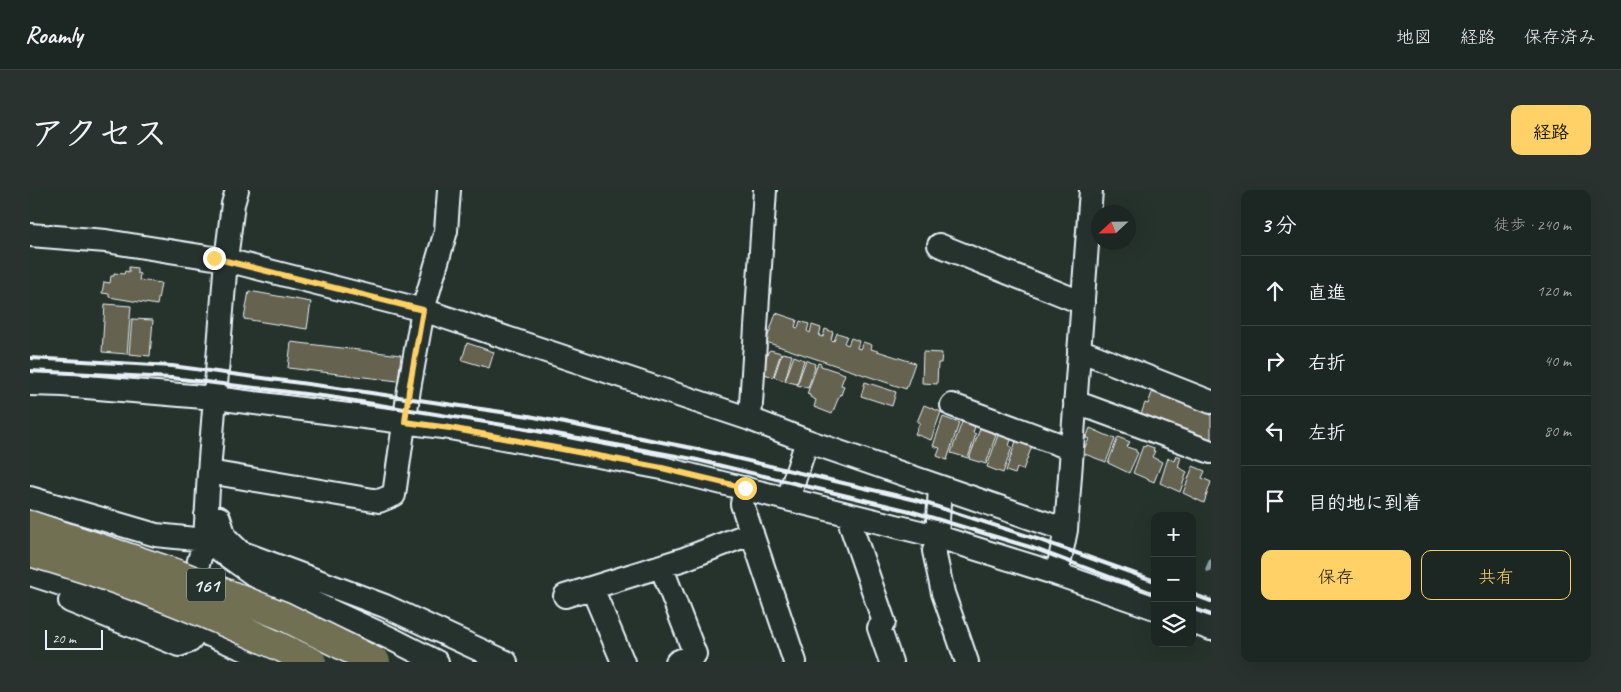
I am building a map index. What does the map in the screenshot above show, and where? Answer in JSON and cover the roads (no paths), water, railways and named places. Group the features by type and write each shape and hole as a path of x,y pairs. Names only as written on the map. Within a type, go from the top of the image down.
{"highway":[{"name":"161","path":"30,525 184,576 283,616 376,662"},
{"name":"161","path":"30,552 75,565 167,597 312,662"}],"street":[{"path":"30,589 62,598 178,645 190,642 190,626 206,540 209,472 226,260 233,204 237,190"},
{"path":"209,472 379,501 394,495 423,310 446,231 449,190"},
{"path":"750,419 765,190"},
{"path":"1057,574 1066,530 1091,190"},
{"path":"30,235 106,241 226,260 423,310 750,419 807,441 1066,530"},
{"path":"939,245 1083,303"},
{"path":"1079,350 1211,402"},
{"path":"30,384 215,398 405,422 450,428 662,468 854,516 936,544 1057,574 1151,607"},
{"path":"1076,402 1211,452"},
{"path":"952,405 1072,449"},
{"path":"788,499 807,441"},
{"path":"940,487 936,544 943,593 967,662"},
{"path":"745,488 742,504 795,662"},
{"path":"30,498 156,535 206,540 256,577 392,639 437,662"},
{"path":"206,515 219,518 225,537 240,552 386,606 506,662"},
{"path":"854,516 850,526 884,622 879,628 891,662"},
{"path":"565,596 684,559 752,533"},
{"path":"661,566 695,654 677,662"},
{"path":"30,574 190,626 274,662"},
{"path":"592,588 623,662"},
{"path":"1196,623 1211,629"}],"waterway":[{"path":"1208,569 1211,562"}],"railway":[{"path":"30,358 172,366 330,387 529,416 697,449 916,500 1040,540 1151,580"},
{"path":"30,371 172,378 330,397 529,429 693,459 910,511 1033,548 1151,592"},
{"path":"1196,595 1211,601"},
{"path":"1196,609 1211,615"}]}
